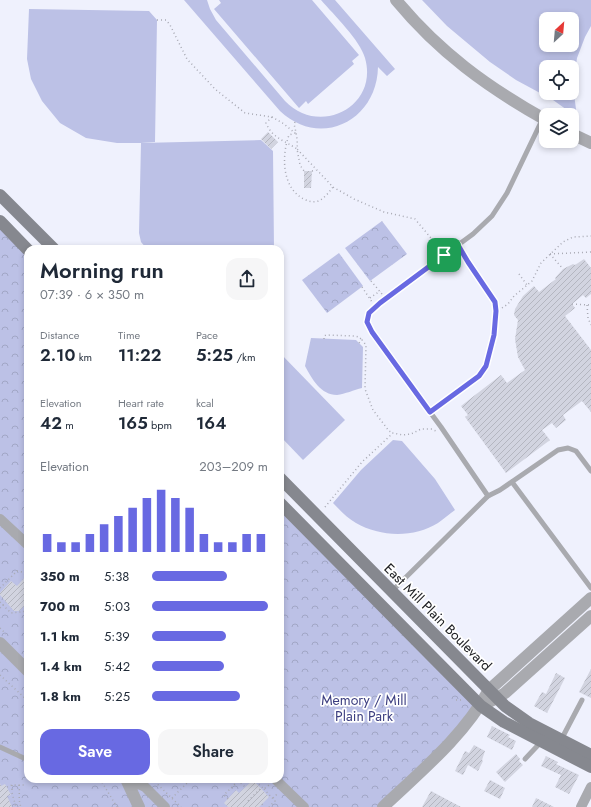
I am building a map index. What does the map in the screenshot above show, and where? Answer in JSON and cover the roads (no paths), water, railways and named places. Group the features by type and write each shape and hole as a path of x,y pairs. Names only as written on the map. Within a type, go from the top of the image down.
{"main road":[{"path":"0,195 50,245"},
{"path":"0,221 24,246"},
{"name":"East Mill Plain Boulevard","path":"284,482 505,706 517,715 561,740 590,753"},
{"path":"284,508 480,706 504,722 591,768"}],"street":[{"path":"396,0 424,32 465,68 484,83 539,116"},
{"path":"579,137 591,143"},
{"path":"0,519 24,541"},
{"path":"383,807 455,738 480,706 591,598"},
{"path":"493,694 590,620 578,610"},
{"path":"0,643 24,667"},
{"path":"138,807 128,783 139,784 145,787 166,807"},
{"path":"279,783 304,807"},
{"path":"581,807 591,787"}],"lane":[{"path":"488,496 441,427 372,332 367,322 369,313 374,307 473,234 492,216 507,193 539,129"},
{"path":"430,412 479,376 486,366 494,335 496,311 495,302 458,245"},
{"path":"392,591 488,496 512,482 558,450 568,448 576,451 591,471"},
{"path":"512,482 591,588"},
{"path":"561,740 582,700"},
{"path":"525,759 541,742"},
{"path":"0,747 24,758"}],"park label":[{"name":"Memory / Mill Plain Park","path":"364,708"}]}
